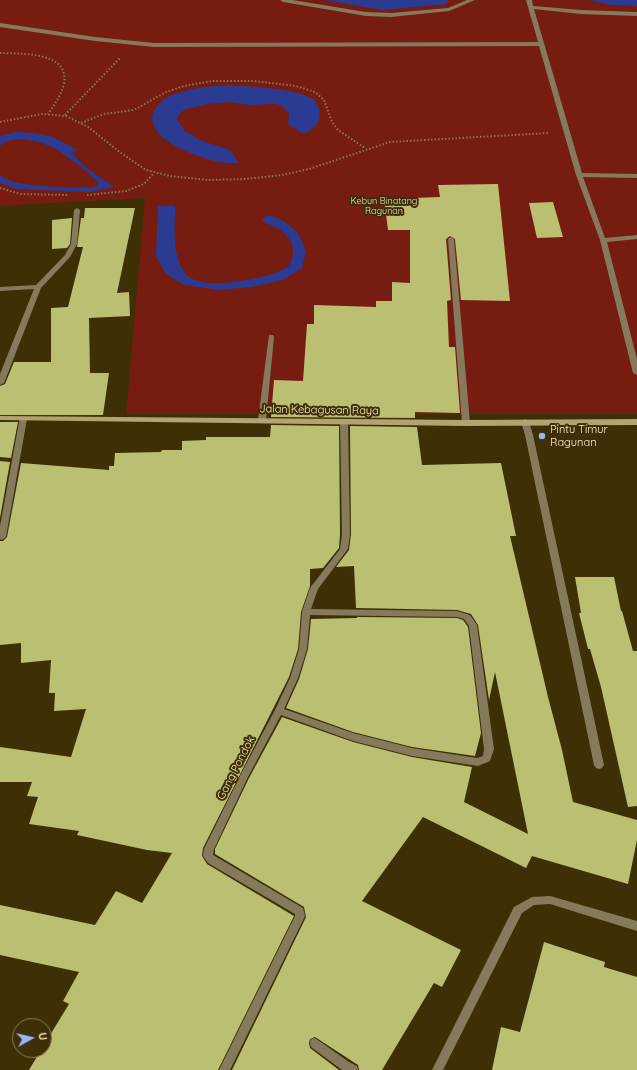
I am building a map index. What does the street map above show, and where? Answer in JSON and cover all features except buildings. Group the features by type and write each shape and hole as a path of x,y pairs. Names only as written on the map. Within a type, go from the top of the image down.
{"main road":[{"name":"Jalan Kebagusan Raya","path":"0,418 344,422 637,422"}],"street":[{"path":"283,0 366,14 391,15 449,9 472,0"},
{"path":"529,0 568,132 579,175 603,240 637,373"},
{"path":"531,7 581,12 637,14"},
{"path":"0,25 154,46 542,44"},
{"path":"579,175 637,176"},
{"path":"0,383 38,287 68,256 75,238 77,210"},
{"path":"603,240 637,237"},
{"path":"451,239 466,422"},
{"path":"0,288 38,287"},
{"path":"262,420 271,337"},
{"path":"2,537 23,419"},
{"name":"Gang Pondok","path":"224,1070 300,916 299,911 211,860 208,856 209,850 294,678 303,649 306,612 314,588 344,548 346,534 344,422"},
{"path":"525,422 599,765"},
{"path":"279,711 353,737 412,752 478,762 487,758 489,749 473,625 467,618 457,614 306,612"},
{"path":"437,1070 518,910 532,901 550,900 637,926"},
{"path":"315,1043 345,1066 353,1070"}],"path":[{"path":"65,116 135,44"},
{"path":"0,53 41,55 59,64 64,70 64,85 48,114"},
{"path":"82,123 103,114 130,111 144,106 151,100 171,90 190,84 220,80 251,80 312,90 321,96 328,109 332,123 341,133 365,148"},
{"path":"0,123 4,121 48,114 65,116 82,123 136,163 154,173 205,180 257,178 295,173 330,163 365,148 390,142 568,132"},
{"path":"81,195 96,196 126,191 144,184 154,173"},
{"path":"0,188 20,194 73,195"}],"green space":[{"name":"Kebun Binatang Ragunan","path":"0,0 637,0 637,414 126,414 145,198 0,206"}],"shaded area":[{"path":"324,0 448,0 447,4 383,10"},
{"path":"589,0 637,0 637,6 611,5"},
{"path":"231,85 285,90 305,95 313,99 317,104 320,112 318,123 304,134 288,124 289,113 282,106 276,104 249,105 229,102 208,104 186,109 179,114 177,120 185,131 202,141 228,149 232,152 238,163 217,162 186,151 167,141 159,134 154,126 152,115 160,103 168,97 191,90"},
{"path":"16,132 34,133 53,137 78,150 71,153 88,169 114,187 89,192 17,189 0,183 0,175 6,179 28,185 89,188 97,186 99,183 72,160 49,146 31,140 22,139 6,142 0,146 0,136"},
{"path":"158,206 175,206 175,240 180,265 188,277 194,280 205,283 226,283 264,276 285,269 292,260 292,244 282,232 262,219 269,215 284,221 298,233 306,251 302,268 283,280 251,287 220,290 184,285 165,273 156,256"}],"place":[{"name":"Pintu Timur Ragunan","path":"542,436"}]}
